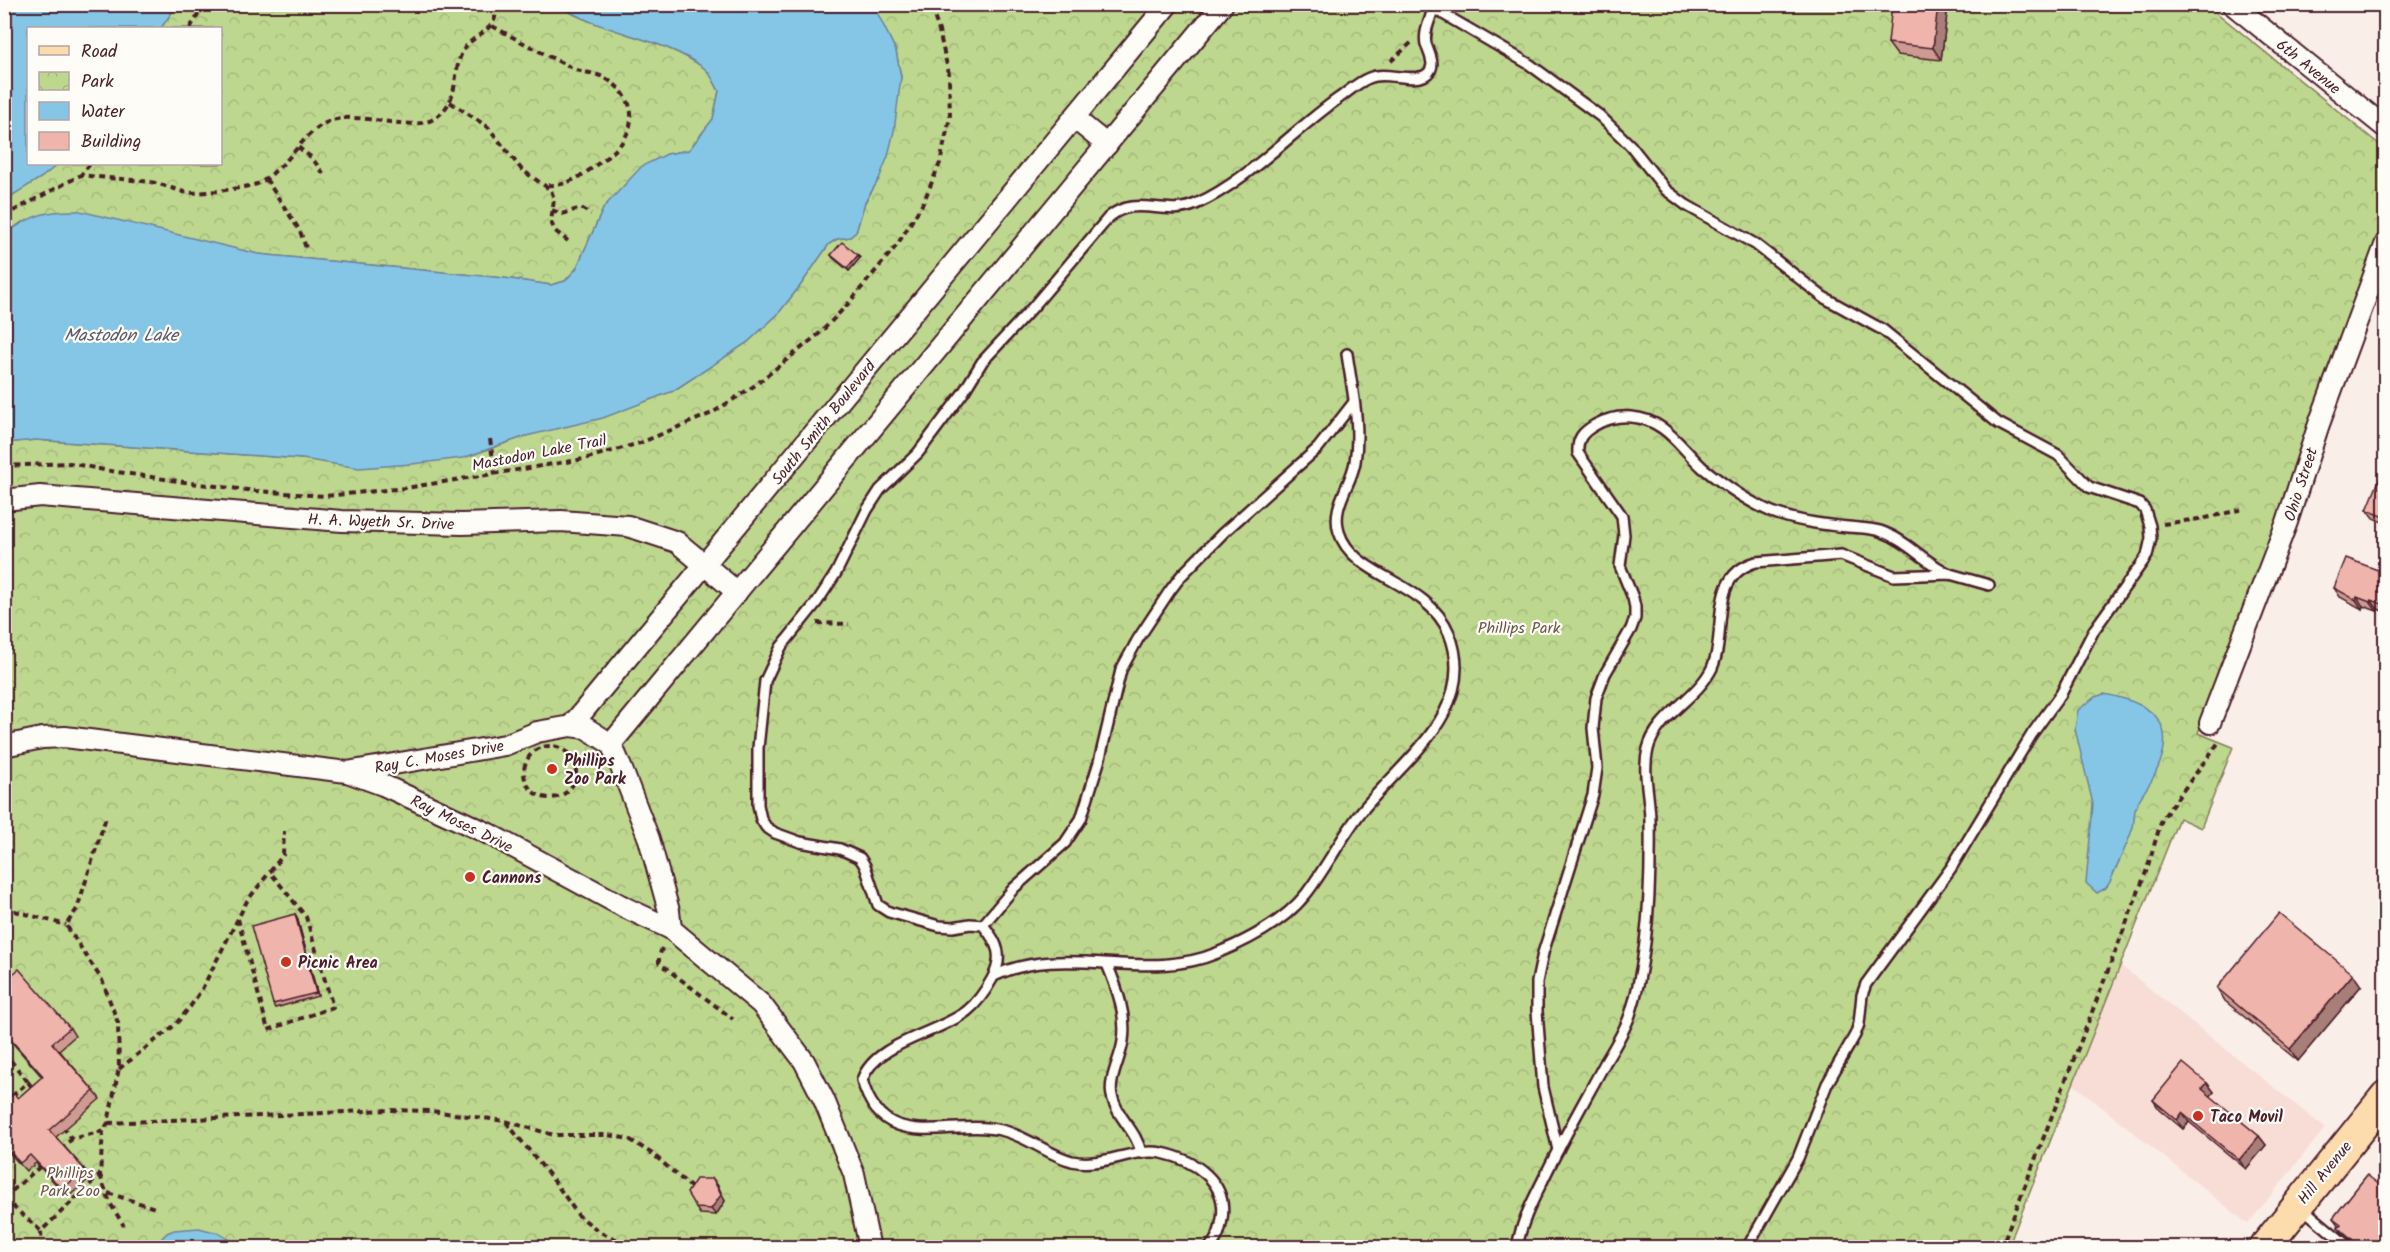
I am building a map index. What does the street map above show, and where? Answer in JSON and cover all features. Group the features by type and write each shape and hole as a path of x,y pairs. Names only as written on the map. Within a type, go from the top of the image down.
{"main road":[{"name":"Hill Avenue","path":"2264,1248 2385,1096"}],"street":[{"name":"South Smith Boulevard","path":"570,726 706,565 1168,4"},
{"path":"870,1248 854,1174 824,1100 804,1062 761,1004 671,929 669,911 649,839 611,744 1223,4"},
{"name":"6th Avenue","path":"2232,4 2385,128"},
{"path":"1074,118 1107,145"},
{"name":"Ohio Street","path":"2210,723 2287,522 2319,424 2385,243"},
{"name":"H. A. Wyeth Sr. Drive","path":"4,500 40,496 342,521 462,524 561,521 628,526 677,542 737,592"},
{"name":"Ray C. Moses Drive","path":"4,746 42,738 64,737 347,772 505,745 537,732 570,726 586,728 611,744"},
{"name":"Ray Moses Drive","path":"347,772 383,785 489,834 626,908 671,929"}],"lane":[{"path":"1209,1248 1218,1238 1223,1210 1220,1193 1213,1179 1183,1158 1160,1152 1141,1153 1099,1162 1072,1161 1028,1139 997,1129 924,1131 907,1129 892,1122 872,1103 862,1080 866,1069 874,1061 905,1041 945,1024 967,1011 994,976 998,966 999,952 994,939 983,926 970,924 953,927 939,926 889,912 878,905 865,866 860,858 840,849 800,842 766,827 758,805 758,748 765,681 781,647 796,630 836,573 867,510 880,490 918,453 963,393 982,362 1041,298 1109,217 1118,208 1129,206 1180,209 1195,204 1250,170 1327,107 1369,77 1419,77 1426,74 1431,69 1432,62 1426,43 1426,34 1433,6 1520,58 1593,111 1631,146 1658,181 1676,198 1755,244 1823,297 1883,330 1998,423 2058,454 2089,487 2140,504 2145,510 2150,526 2150,548 2143,563 2094,630 2061,694 2032,734 1951,868 1866,984 1862,995 1856,1035 1827,1084 1798,1158 1747,1248"},
{"path":"994,976 1008,970 1059,961 1107,964 1180,963 1200,959 1270,927 1305,896 1362,811 1394,774 1421,749 1433,733 1443,715 1455,676 1453,647 1448,632 1430,605 1355,556 1338,530 1337,511 1355,464 1357,428 1347,354"},
{"path":"983,926 1014,888 1065,843 1081,819 1099,762 1121,670 1138,639 1181,576 1223,532 1318,448 1354,402"},
{"path":"1558,1150 1543,1087 1537,1011 1539,970 1593,795 1597,768 1593,728 1596,698 1605,674 1635,618 1633,598 1620,566 1624,535 1622,516 1578,453 1577,446 1583,433 1611,418 1639,418 1651,421 1671,434 1689,454 1719,480 1765,508 1821,523 1880,531 1902,542 1937,568 1989,585"},
{"path":"1516,1248 1525,1217 1629,1018 1640,982 1644,940 1650,821 1645,764 1648,749 1656,730 1691,695 1712,668 1717,652 1725,592 1736,573 1756,562 1841,555 1894,576 1950,574"},
{"path":"1107,964 1116,986 1124,1025 1124,1040 1112,1084 1112,1094 1121,1115 1139,1141 1141,1153"},
{"path":"2298,1204 2350,1248"}],"path":[{"path":"191,27 205,4"},
{"path":"81,175 151,182 194,194 258,184 284,163 313,131 334,120 358,118 421,125 435,118 450,102 462,54 474,39 492,26 495,19 495,10 491,4"},
{"name":"Mastodon Lake Trail","path":"4,466 70,462 104,471 191,483 325,496 406,488 584,459 640,443 712,413 754,386 820,333 848,304 897,245 923,203 940,162 950,117 949,74 930,4"},
{"path":"492,26 573,69 591,72 605,78 620,90 628,103 631,114 630,131 624,142 586,172 568,182 560,186 546,185"},
{"path":"1375,76 1409,44 1426,34"},
{"path":"450,102 488,128 522,170 546,185 553,194 551,222 555,231 568,241"},
{"path":"298,147 312,158 326,177"},
{"path":"4,216 81,175 89,165"},
{"path":"266,178 300,231 306,248"},
{"path":"552,210 562,214 581,208 591,214"},
{"path":"490,439 495,474"},
{"path":"2150,526 2206,518 2243,509"},
{"path":"796,630 817,623 849,624"},
{"path":"2001,1248 2146,872 2162,819 2219,742"},
{"path":"548,746 564,750 575,763 576,780 565,794 557,798 540,796 527,784 524,776 527,759 533,753 548,746"},
{"path":"66,925 77,909 106,817"},
{"path":"119,1068 147,1049 175,1025 190,1007 202,989 247,901 283,855 284,831"},
{"path":"238,918 268,1030 333,1008 306,917 270,872"},
{"path":"4,908 66,925 102,980 118,1023 119,1068 108,1123 103,1131 100,1174 116,1216 124,1226"},
{"path":"662,948 659,963 734,1019"},
{"path":"4,1052 35,1092"},
{"path":"4,1103 28,1083"},
{"path":"108,1123 389,1110 432,1111 505,1121 554,1135 608,1135 629,1140 654,1155 696,1192"},
{"path":"57,1120 72,1139"},
{"path":"505,1121 555,1182 578,1215 600,1232 636,1248"},
{"path":"55,1154 72,1139 103,1131"},
{"path":"42,1248 41,1231 4,1198 47,1161"},
{"path":"41,1231 100,1174"},
{"path":"107,1193 155,1208"}],"shaded area":[{"path":"2120,965 2325,1128 2248,1224 2073,1084"}],"green space":[{"path":"177,5 558,5 593,23 651,42 687,57 706,70 719,91 713,119 689,150 667,154 604,207 576,269 565,281 551,285 504,278 257,254 114,220 22,222 5,234 4,200 42,177 57,165 222,165 222,27 162,27"},
{"name":"Phillips Park","path":"873,5 2207,5 2385,149 2385,230 2198,733 2233,747 2201,828 2179,818 2008,1247 5,1247 4,443 36,440 302,459 463,458 526,436 673,391 748,342 777,315 829,244 837,239 850,237 856,232 865,202 879,179 901,77 896,51"}],"water":[{"path":"5,4 177,5 162,27 27,27 27,165 57,165 5,200"},
{"name":"Mastodon Lake","path":"873,4 896,51 901,77 894,131 888,156 879,179 865,202 856,232 850,237 837,239 829,244 777,315 748,342 673,391 603,418 526,436 463,458 359,468 302,459 36,440 5,443 5,234 23,222 40,215 80,211 258,254 504,278 551,285 565,281 576,269 604,207 642,166 667,154 689,150 713,119 719,91 706,70 687,57 651,42 593,23 558,5"},
{"path":"2104,694 2123,698 2151,712 2159,721 2164,732 2164,746 2152,780 2137,803 2132,830 2110,882 2106,888 2097,893 2086,883 2093,804 2075,729 2078,710 2095,697"},
{"path":"199,1228 218,1233 242,1247 153,1247 167,1233 174,1230"}],"building":[{"path":"1892,4 1938,4 1933,48 1888,43"},
{"path":"842,242 858,255 847,268 831,255"},
{"path":"2380,478 2385,480 2385,517 2367,510"},
{"path":"2346,558 2383,572 2385,566 2385,605 2357,597 2356,600 2334,588"},
{"path":"2279,913 2353,974 2290,1049 2217,988"},
{"name":"Picnic Area","path":"295,914 316,993 273,1004 251,926"},
{"path":"19,969 70,1028 52,1043 94,1091 49,1130 85,1170 62,1189 30,1155 20,1163 4,1145 4,1102 14,1094 18,1098 43,1076 4,1032 4,981"},
{"name":"Taco Movil","path":"2183,1063 2207,1083 2202,1089 2259,1136 2239,1160 2182,1113 2177,1120 2153,1100"},
{"path":"2367,1175 2385,1189 2383,1200 2385,1202 2385,1248 2347,1248 2351,1246 2352,1239 2338,1227 2341,1224 2333,1218"},
{"path":"696,1179 713,1179 721,1195 711,1209 696,1208 687,1193"},
{"path":"2330,1238 2343,1248 2322,1248"}],"place":[{"name":"Phillips Zoo Park","path":"552,769"},
{"name":"Cannons","path":"470,877"},
{"name":"Picnic Area","path":"286,962"},
{"name":"Taco Movil","path":"2198,1116"}],"park label":[{"name":"Phillips Park Zoo","path":"70,1181"}]}
